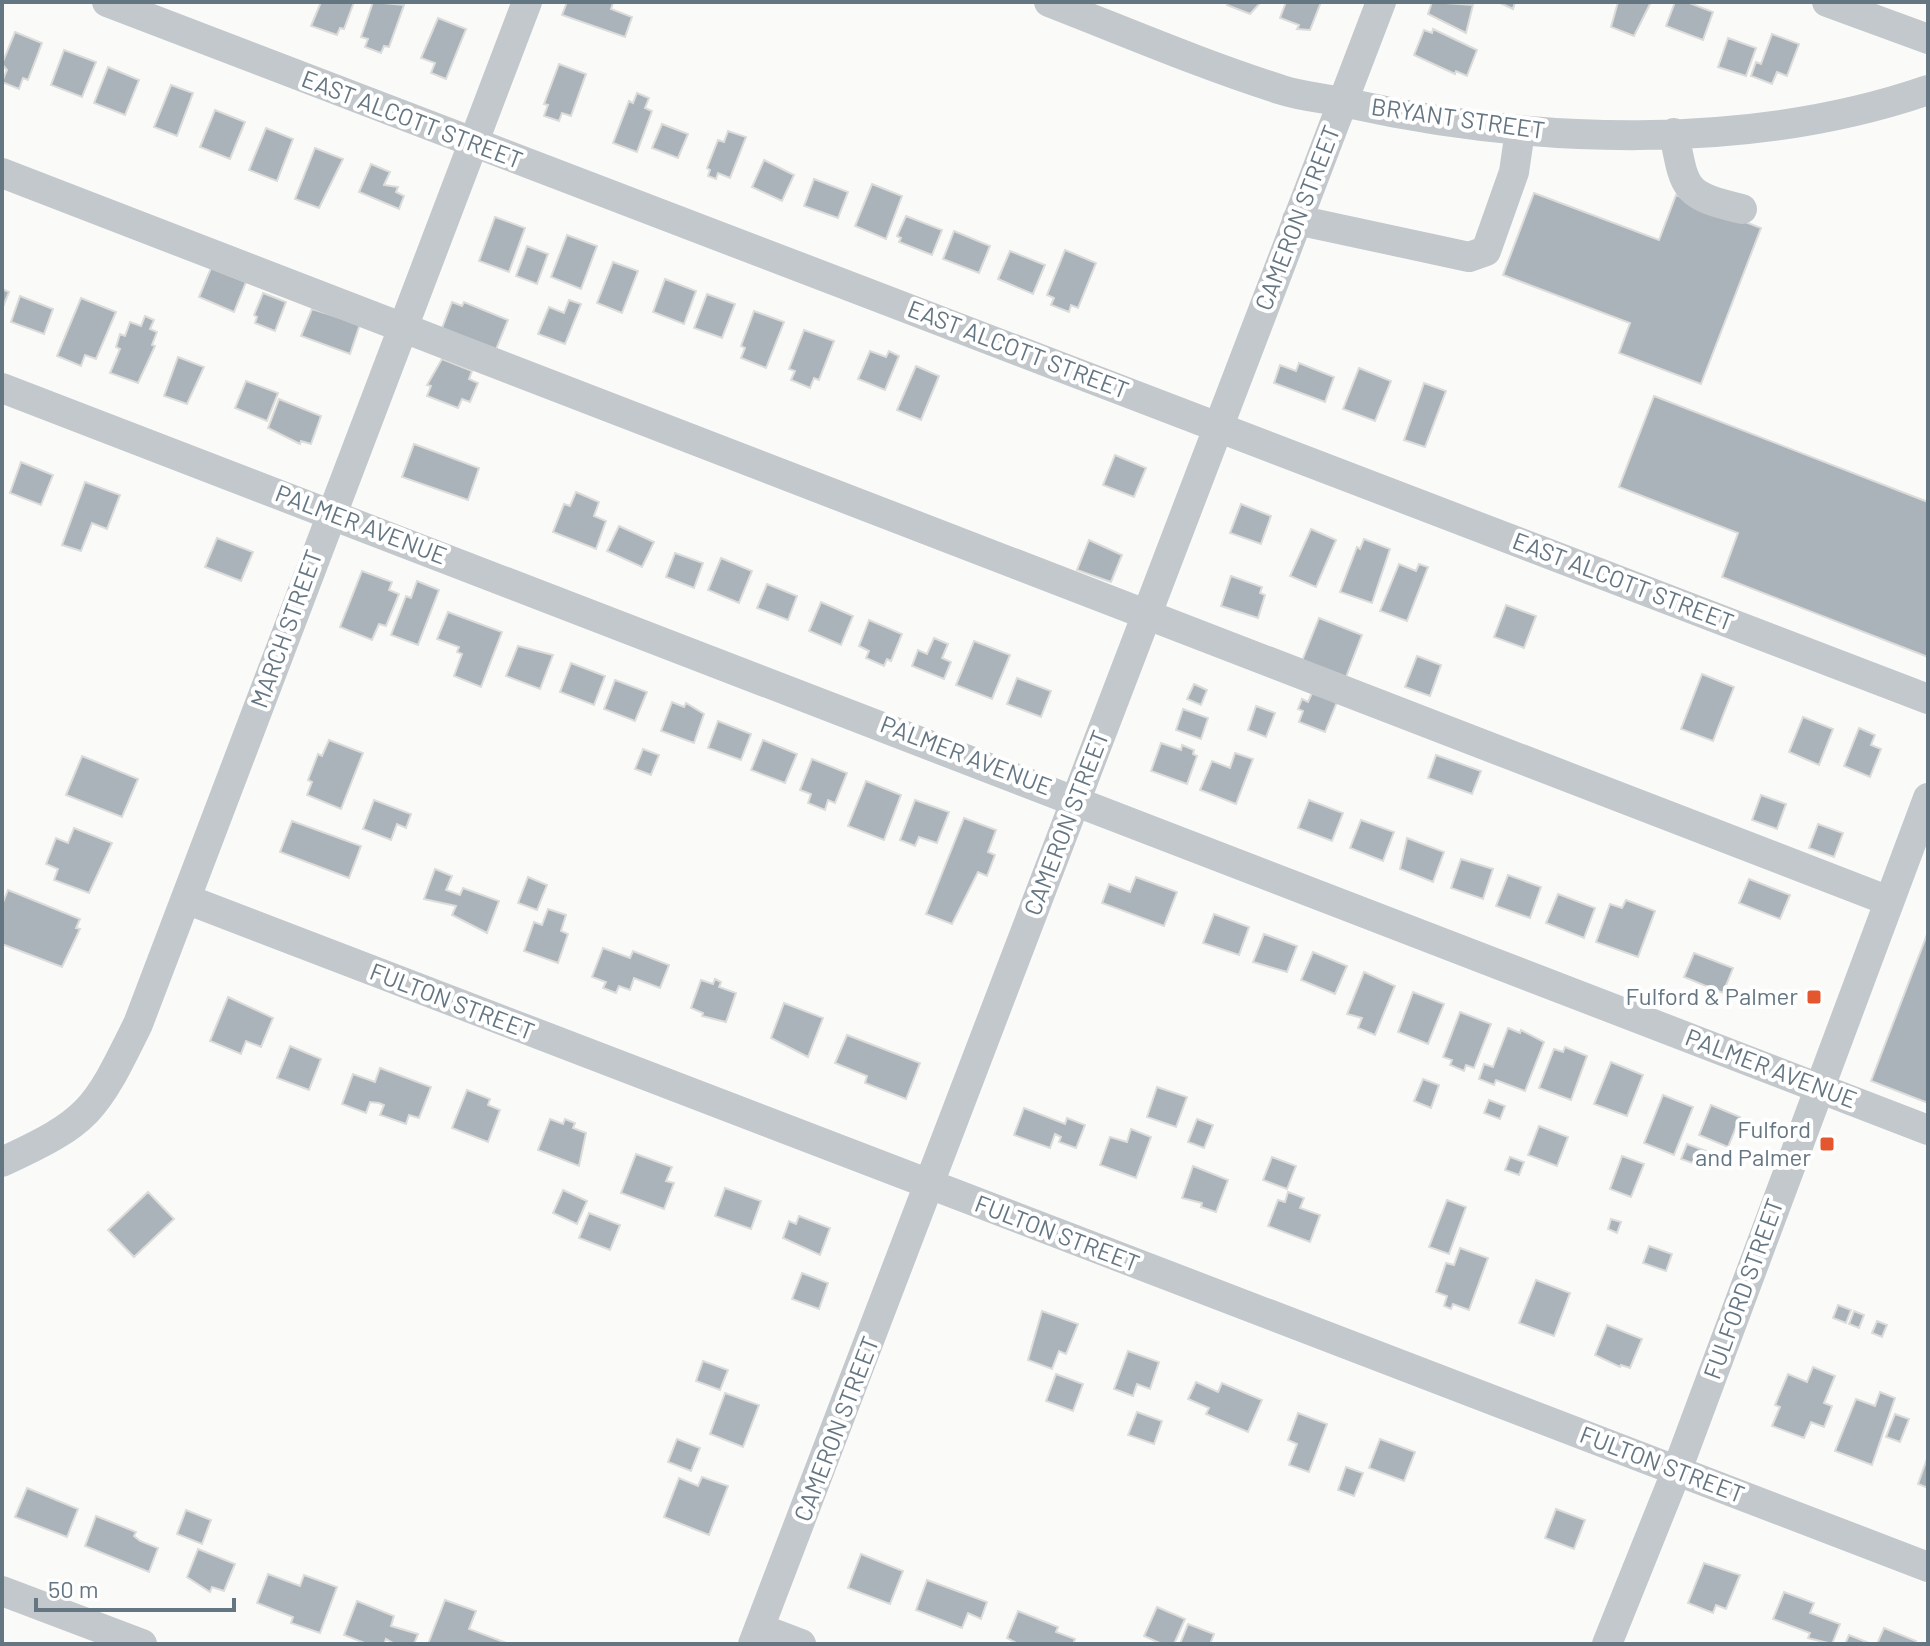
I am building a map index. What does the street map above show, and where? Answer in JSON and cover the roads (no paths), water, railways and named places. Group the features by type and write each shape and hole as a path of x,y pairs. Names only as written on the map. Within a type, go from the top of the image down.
{"street":[{"name":"EAST ALCOTT STREET","path":"107,2 1928,699"},
{"name":"MARCH STREET","path":"2,1162 73,1127 105,1091 138,1024 527,2"},
{"name":"BRYANT STREET","path":"1049,2 1273,87 1420,119 1520,131 1674,133 1769,126 1891,103 1928,90"},
{"name":"CAMERON STREET","path":"756,1636 931,1186 1076,798 1150,614 1381,2"},
{"path":"1827,2 1928,39"},
{"path":"1297,220 1469,257 1486,251 1514,172 1520,131"},
{"path":"1674,133 1683,177 1692,192 1742,209"},
{"path":"2,173 403,325 1889,901"},
{"name":"PALMER AVENUE","path":"2,388 1076,798 1928,1130"},
{"name":"FULFORD STREET","path":"1607,1644 1677,1470 1889,901 1919,851 1928,798"},
{"name":"FULTON STREET","path":"186,899 1928,1567"},
{"path":"2,1591 142,1644"},
{"path":"756,1636 801,1644"}],"place":[{"name":"Fulford & Palmer","path":"1814,997"},
{"name":"Fulford and Palmer","path":"1827,1144"}]}
